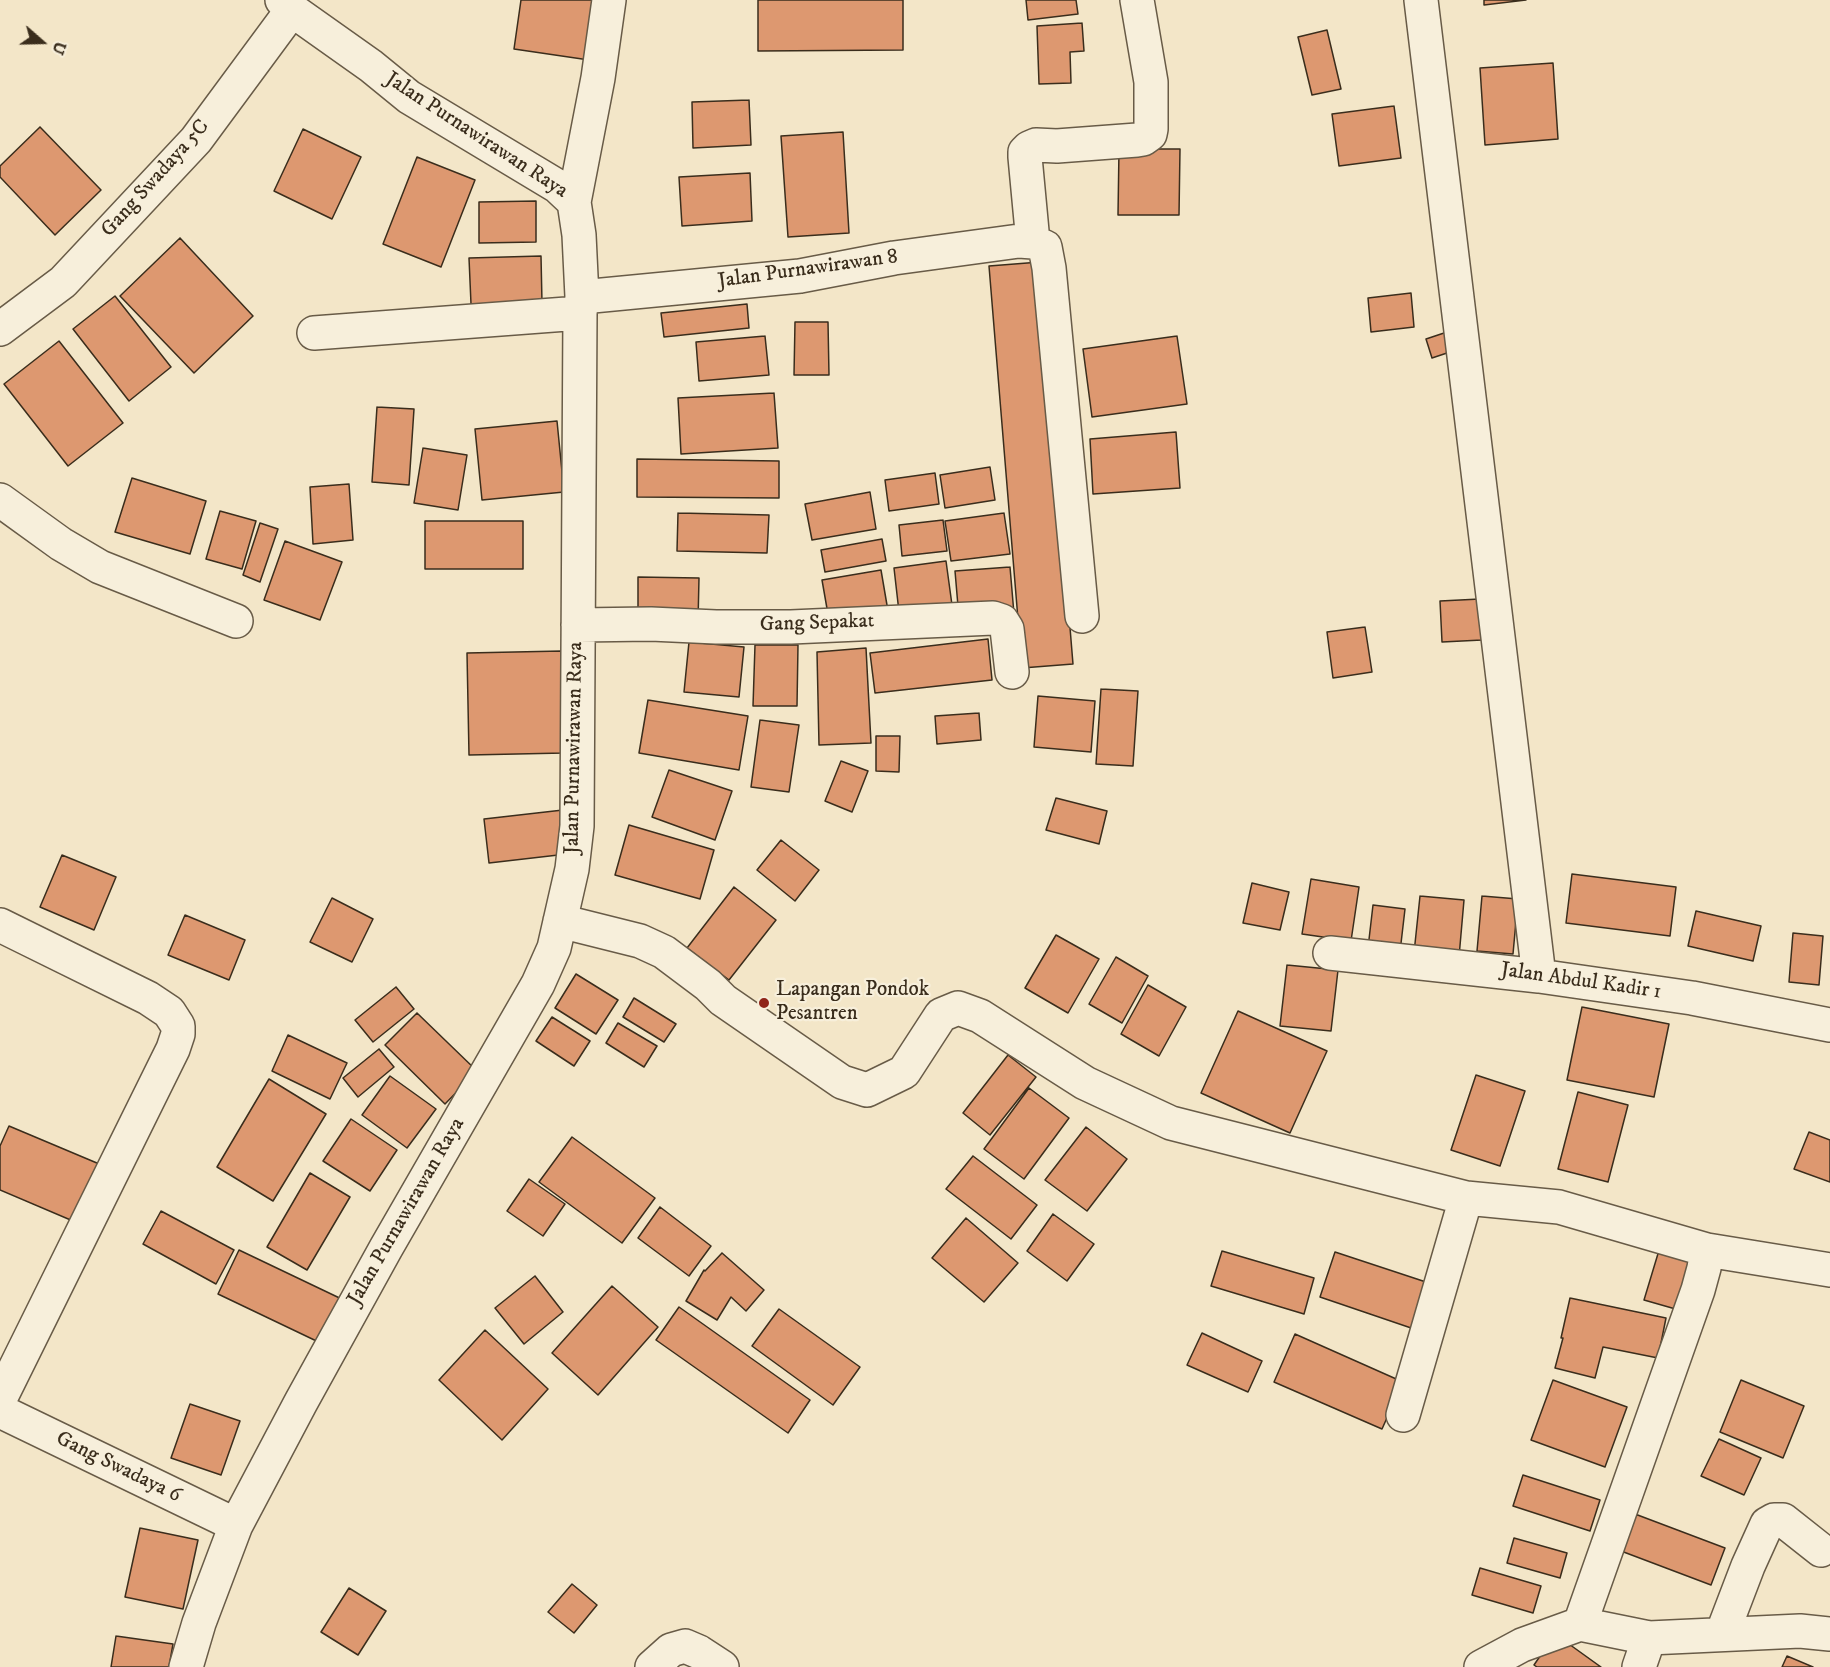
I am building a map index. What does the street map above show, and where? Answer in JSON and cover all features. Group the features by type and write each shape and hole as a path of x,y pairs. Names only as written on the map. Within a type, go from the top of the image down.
{"street":[{"path":"574,202 598,78 609,0"},
{"path":"1083,616 1047,258 1044,247 1033,242 1025,152 1036,145 1057,146 1137,140 1150,134 1150,82 1137,0"},
{"path":"1421,0 1539,976"},
{"name":"Jalan Purnawirawan Raya","path":"186,1667 199,1623 236,1525 358,1299 538,984 554,948 572,869 577,826 581,305 579,235 574,202 557,186 409,97 371,66 287,5"},
{"name":"Gang Swadaya 5C","path":"0,329 63,282 196,140 287,5"},
{"name":"Jalan Purnawirawan 8","path":"314,333 581,305 800,276 894,258 1019,241 1033,242"},
{"path":"0,500 61,544 100,567 236,621"},
{"name":"Gang Sepakat","path":"578,625 791,627 993,618 1002,621 1007,629 1012,672"},
{"path":"560,921 640,941 664,952 708,985 723,1000 842,1082 867,1090 904,1072 941,1015 958,1008 980,1016 1085,1083 1171,1123 1466,1198 1559,1207 1707,1250 1830,1270"},
{"path":"0,925 148,998 169,1012 178,1026 178,1034 173,1049 0,1399"},
{"name":"Jalan Abdul Kadir 1","path":"1330,953 1539,976 1692,998 1830,1025"},
{"path":"1402,1415 1466,1198"},
{"path":"1580,1624 1698,1290 1707,1250"},
{"name":"Gang Swadaya 6","path":"0,1411 236,1525"},
{"path":"1722,1634 1767,1524 1774,1520 1783,1520 1821,1550"},
{"path":"1481,1667 1522,1645 1580,1624 1644,1653 1722,1634 1800,1631 1830,1634"},
{"path":"652,1667 671,1650 685,1646 722,1667"}],"building":[{"path":"521,0 598,0 589,60 514,49"},
{"path":"758,0 903,0 903,50 758,51"},
{"path":"1026,0 1076,0 1078,14 1028,20"},
{"path":"1484,0 1526,0 1484,5"},
{"path":"1082,23 1084,51 1070,52 1071,83 1039,84 1037,26"},
{"path":"1327,30 1341,89 1312,95 1298,37"},
{"path":"1553,63 1558,139 1485,145 1480,68"},
{"path":"749,100 751,145 693,148 692,102"},
{"path":"1394,106 1401,158 1339,166 1332,114"},
{"path":"40,127 101,190 55,235 0,177 0,166"},
{"path":"303,129 361,157 332,219 274,191"},
{"path":"843,132 849,233 788,237 781,136"},
{"path":"1119,149 1180,149 1179,215 1118,215"},
{"path":"417,157 475,180 441,267 383,244"},
{"path":"750,173 752,221 682,226 679,177"},
{"path":"536,201 536,242 479,243 479,202"},
{"path":"180,238 253,316 194,373 120,296"},
{"path":"541,256 542,303 471,304 469,258"},
{"path":"1040,262 1073,664 1022,668 989,266"},
{"path":"1411,293 1414,327 1371,332 1368,298"},
{"path":"115,296 171,367 129,401 73,329"},
{"path":"747,304 749,328 664,337 661,313"},
{"path":"795,322 828,322 829,375 794,375"},
{"path":"1450,331 1456,350 1432,358 1426,339"},
{"path":"765,336 769,375 699,381 696,342"},
{"path":"1177,336 1187,404 1092,417 1083,349"},
{"path":"59,341 123,423 68,466 4,384"},
{"path":"774,393 778,448 681,454 678,398"},
{"path":"377,407 414,409 409,485 372,482"},
{"path":"557,421 564,492 482,500 475,429"},
{"path":"1176,432 1180,488 1093,494 1090,439"},
{"path":"423,448 467,455 458,510 414,503"},
{"path":"637,459 779,461 779,498 637,497"},
{"path":"990,467 995,500 945,508 940,475"},
{"path":"935,473 939,504 889,511 885,480"},
{"path":"132,478 206,501 190,554 115,532"},
{"path":"349,484 353,540 313,544 310,487"},
{"path":"870,492 876,529 812,540 805,504"},
{"path":"220,511 256,521 242,569 206,559"},
{"path":"678,513 769,515 767,553 677,551"},
{"path":"1004,513 1010,554 951,561 945,521"},
{"path":"943,520 947,551 902,556 899,525"},
{"path":"425,521 523,521 523,569 425,569"},
{"path":"260,523 278,529 260,582 243,575"},
{"path":"882,539 886,561 825,572 821,550"},
{"path":"285,541 342,562 320,620 264,600"},
{"path":"946,561 952,605 899,612 894,568"},
{"path":"1010,567 1014,614 959,618 955,571"},
{"path":"881,570 888,611 829,620 822,580"},
{"path":"638,577 699,578 698,622 638,622"},
{"path":"1480,599 1482,640 1442,642 1440,601"},
{"path":"1365,627 1372,672 1333,678 1327,632"},
{"path":"988,639 992,680 875,693 870,653"},
{"path":"689,642 744,647 739,697 684,692"},
{"path":"755,645 798,645 797,706 753,706"},
{"path":"866,648 871,743 819,745 817,652"},
{"path":"562,651 564,753 469,755 467,653"},
{"path":"1101,689 1138,691 1133,766 1096,764"},
{"path":"1038,696 1095,701 1091,752 1034,747"},
{"path":"648,700 748,716 739,770 639,753"},
{"path":"979,713 981,740 937,744 935,716"},
{"path":"760,720 799,725 789,792 751,787"},
{"path":"876,736 900,736 899,772 876,771"},
{"path":"841,761 868,771 852,812 825,801"},
{"path":"669,770 732,791 715,840 652,817"},
{"path":"1056,798 1107,811 1099,844 1046,830"},
{"path":"563,810 567,854 489,863 484,819"},
{"path":"629,825 714,850 700,899 615,875"},
{"path":"781,840 819,870 795,901 757,870"},
{"path":"62,855 116,877 94,930 40,907"},
{"path":"1572,874 1676,887 1670,936 1566,923"},
{"path":"1311,879 1359,887 1351,941 1302,934"},
{"path":"1252,883 1289,892 1280,930 1243,923"},
{"path":"734,887 776,920 729,980 687,948"},
{"path":"1420,896 1464,900 1459,957 1414,953"},
{"path":"1482,896 1518,899 1513,954 1477,951"},
{"path":"332,898 373,919 352,962 310,942"},
{"path":"1373,905 1405,909 1400,952 1368,948"},
{"path":"1696,911 1761,926 1753,961 1688,946"},
{"path":"185,915 245,940 229,980 168,955"},
{"path":"1793,933 1823,936 1819,985 1789,982"},
{"path":"1056,935 1099,959 1068,1013 1025,988"},
{"path":"1116,957 1148,976 1122,1023 1089,1004"},
{"path":"1287,965 1338,970 1331,1031 1280,1026"},
{"path":"576,974 618,1000 596,1034 555,1008"},
{"path":"1148,985 1186,1007 1159,1056 1121,1034"},
{"path":"396,987 414,1009 373,1042 355,1020"},
{"path":"634,998 676,1024 664,1042 623,1017"},
{"path":"1582,1007 1669,1024 1654,1097 1567,1080"},
{"path":"1238,1011 1327,1051 1290,1133 1201,1093"},
{"path":"417,1013 477,1071 445,1104 385,1045"},
{"path":"552,1017 590,1041 574,1066 536,1041"},
{"path":"618,1023 657,1046 644,1067 606,1043"},
{"path":"288,1035 347,1063 330,1099 272,1071"},
{"path":"379,1049 394,1067 358,1097 343,1078"},
{"path":"1008,1055 1036,1077 990,1135 963,1113"},
{"path":"1476,1075 1525,1091 1500,1166 1451,1150"},
{"path":"390,1076 436,1109 407,1148 362,1115"},
{"path":"269,1079 326,1114 273,1201 217,1167"},
{"path":"1029,1088 1069,1118 1024,1179 984,1149"},
{"path":"1578,1092 1628,1105 1608,1182 1558,1169"},
{"path":"351,1119 397,1150 370,1191 323,1161"},
{"path":"9,1126 104,1166 80,1224 0,1190 0,1146"},
{"path":"1086,1127 1127,1159 1087,1211 1045,1180"},
{"path":"1809,1132 1830,1140 1830,1182 1794,1169"},
{"path":"572,1137 655,1198 622,1243 539,1182"},
{"path":"973,1156 1037,1205 1011,1239 946,1189"},
{"path":"310,1173 350,1197 307,1270 267,1247"},
{"path":"529,1179 565,1204 543,1236 507,1211"},
{"path":"660,1207 711,1246 689,1276 638,1238"},
{"path":"161,1211 234,1250 216,1284 143,1244"},
{"path":"1053,1214 1094,1244 1067,1281 1027,1251"},
{"path":"966,1218 1018,1263 984,1302 932,1258"},
{"path":"1660,1247 1702,1259 1686,1312 1644,1300"},
{"path":"239,1250 350,1303 329,1347 218,1294"},
{"path":"1222,1251 1314,1278 1304,1314 1211,1286"},
{"path":"1335,1252 1432,1284 1417,1330 1320,1297"},
{"path":"722,1253 764,1290 746,1311 731,1297 717,1320 686,1301 704,1270"},
{"path":"535,1276 563,1312 524,1344 495,1308"},
{"path":"612,1286 658,1327 598,1395 552,1353"},
{"path":"1570,1298 1666,1318 1658,1358 1603,1347 1595,1378 1555,1368"},
{"path":"679,1307 810,1400 788,1433 656,1340"},
{"path":"779,1309 860,1367 833,1405 752,1346"},
{"path":"485,1330 548,1389 502,1440 439,1380"},
{"path":"1202,1333 1262,1361 1248,1392 1187,1365"},
{"path":"1295,1334 1403,1382 1382,1429 1274,1382"},
{"path":"1553,1380 1627,1407 1605,1467 1531,1440"},
{"path":"1741,1380 1804,1406 1783,1458 1720,1432"},
{"path":"190,1404 240,1421 221,1475 171,1458"},
{"path":"1719,1439 1761,1458 1744,1495 1701,1476"},
{"path":"1523,1475 1600,1500 1590,1531 1513,1506"},
{"path":"1635,1514 1725,1548 1711,1585 1621,1551"},
{"path":"140,1528 198,1540 183,1609 125,1597"},
{"path":"1514,1538 1567,1553 1560,1578 1507,1563"},
{"path":"1480,1568 1541,1586 1533,1613 1472,1595"},
{"path":"572,1584 597,1605 574,1633 548,1612"},
{"path":"349,1588 386,1611 358,1655 321,1632"},
{"path":"1555,1634 1601,1667 1537,1667 1534,1665"},
{"path":"116,1636 173,1644 169,1667 111,1667"},
{"path":"1787,1656 1813,1667 1782,1667"}],"place":[{"name":"Lapangan Pondok Pesantren","path":"764,1003"}]}
